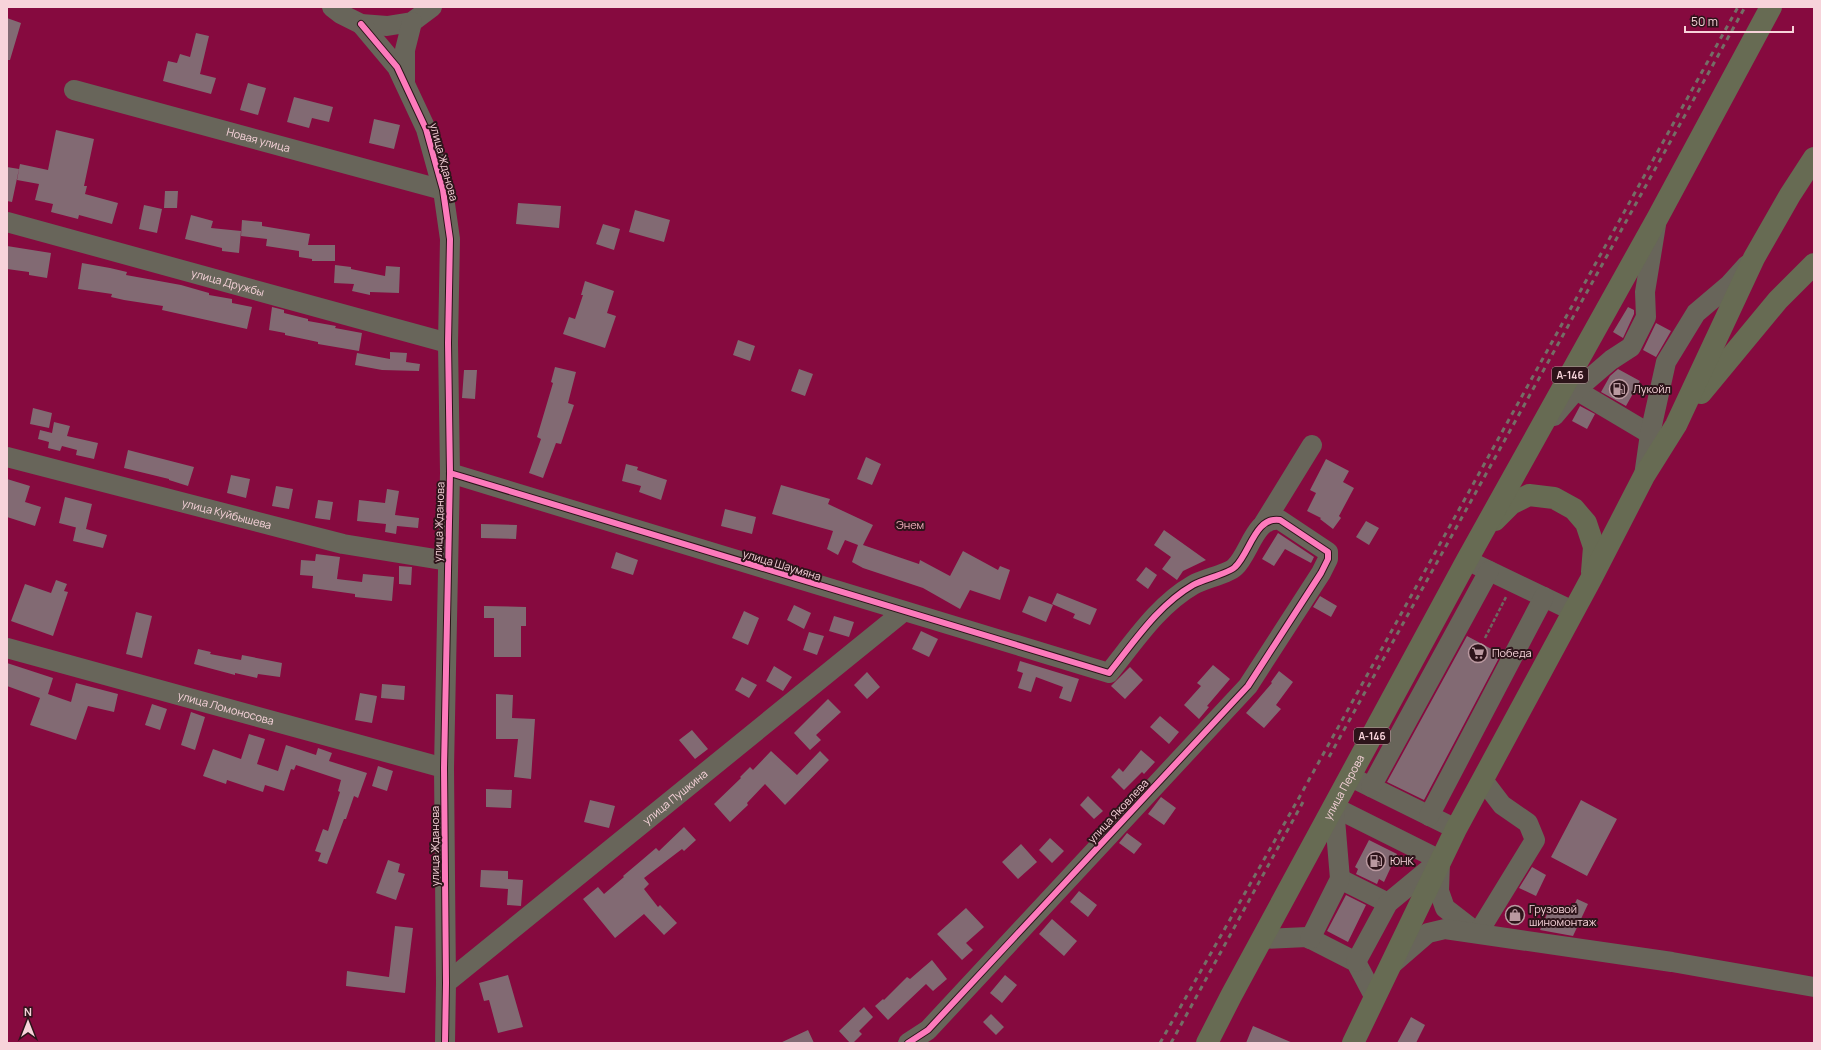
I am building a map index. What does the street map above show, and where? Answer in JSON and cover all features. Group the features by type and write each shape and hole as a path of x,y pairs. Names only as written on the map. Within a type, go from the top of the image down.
{"highway":[{"name":"А-146","path":"1482,532 1658,217 1771,7"},
{"path":"1676,425 1754,258 1790,195 1814,158"},
{"name":"А-146","path":"1353,1043 1440,860 1591,579 1644,476 1676,425 1778,300 1814,264"},
{"name":"А-146","path":"1482,532 1511,504 1529,495 1554,498 1574,509 1586,524 1594,547 1591,579"},
{"name":"улица Перова","path":"1207,1043 1482,532"}],"street":[{"name":"улица Жданова","path":"332,7 341,14 361,24 387,26 412,22 432,7"},
{"path":"405,82 405,50 412,22"},
{"name":"улица Жданова","path":"361,24 397,67 426,129 443,190 450,239 448,343 450,473 444,768 446,983 445,1043"},
{"name":"Новая улица","path":"74,90 443,190"},
{"path":"1533,440 1576,390 1611,360 1631,346 1646,317 1645,292 1658,217"},
{"name":"улица Дружбы","path":"7,222 448,343"},
{"path":"1644,476 1650,434 1666,362 1696,313 1729,285 1754,258"},
{"path":"1576,390 1650,434"},
{"path":"1264,523 1312,445"},
{"name":"улица Куйбышева","path":"7,457 343,544 448,561"},
{"name":"улица Шаумяна","path":"450,473 903,612 1109,673 1164,606 1193,584 1234,568 1264,523"},
{"name":"улица Яковлева","path":"908,1043 933,1036 1248,686 1321,573 1328,559 1328,552 1322,547 1280,520 1273,519 1264,523"},
{"path":"1467,560 1573,611"},
{"path":"1371,787 1490,571"},
{"path":"1429,816 1544,597"},
{"name":"улица Пушкина","path":"446,983 903,612"},
{"name":"улица Ломоносова","path":"7,648 444,768"},
{"path":"1350,777 1456,829"},
{"path":"1478,933 1534,840 1528,823 1502,805 1483,780"},
{"path":"1334,807 1440,860"},
{"path":"1310,938 1340,879 1334,807"},
{"path":"1440,860 1439,891 1445,908 1478,933"},
{"path":"1356,962 1388,903 1440,860"},
{"path":"1340,879 1388,903"},
{"path":"1390,966 1428,933 1445,929 1672,962 1814,987"},
{"path":"1263,940 1310,938 1356,962 1375,998"}],"path":[{"path":"1485,638 1514,583"}],"green space":[{"name":"Энем","path":"7,7 1814,7 1814,1043 7,1043"}],"building":[{"path":"7,18 21,23 10,60 7,60"},
{"path":"196,33 209,36 200,74 216,78 211,94 163,81 168,61 177,63 180,54 190,57"},
{"path":"248,83 266,88 258,115 240,110"},
{"path":"294,97 333,107 329,122 312,118 309,128 287,122"},
{"path":"374,119 400,125 394,149 369,143"},
{"path":"56,130 94,139 84,186 87,186 85,194 118,203 112,224 79,215 78,219 51,212 53,204 35,200 39,184 17,180 20,164 48,170"},
{"path":"7,167 19,169 12,202 7,201"},
{"path":"165,191 178,191 177,208 164,208"},
{"path":"518,203 561,206 559,228 516,224"},
{"path":"144,205 162,209 157,233 139,229"},
{"path":"635,210 670,220 664,242 629,232"},
{"path":"191,215 213,221 211,228 241,231 239,253 222,251 222,248 185,239"},
{"path":"242,220 262,222 262,226 310,234 308,245 335,245 335,261 312,261 312,259 299,257 299,251 266,246 267,239 241,236"},
{"path":"603,224 620,229 614,250 596,244"},
{"path":"7,246 51,253 47,278 29,275 29,272 7,269"},
{"path":"82,263 127,272 126,275 181,285 209,293 209,295 232,299 232,303 252,307 247,329 162,310 163,306 111,297 112,294 78,289"},
{"path":"335,265 351,267 351,269 385,276 386,266 400,267 399,293 370,292 370,295 352,291 354,284 334,283"},
{"path":"585,281 614,291 607,313 616,316 605,348 563,334 569,317 575,319 583,295 581,295"},
{"path":"272,307 284,310 284,313 308,319 308,321 362,333 359,351 318,344 318,342 269,330"},
{"path":"1628,307 1634,310 1634,314 1623,338 1613,332"},
{"path":"1656,323 1671,331 1656,357 1643,350"},
{"path":"738,340 755,346 750,361 733,355"},
{"path":"390,352 407,353 406,362 420,364 419,371 382,370 355,365 357,353 390,359"},
{"path":"555,367 576,372 568,403 574,405 561,444 556,443 543,478 529,473 541,439 537,437 553,383 551,382"},
{"path":"799,369 813,374 805,396 791,391"},
{"name":"Лукойл","path":"1618,369 1640,381 1626,406 1601,392 1610,376"},
{"path":"464,370 477,370 475,399 462,398"},
{"path":"1580,406 1595,414 1587,429 1572,421"},
{"path":"33,408 52,413 49,428 30,424"},
{"path":"54,422 70,426 67,436 98,443 94,459 76,455 77,450 62,446 60,451 48,448 49,442 38,439 40,430 52,433"},
{"path":"128,450 194,467 188,486 169,479 124,468"},
{"path":"866,457 881,464 872,485 857,479"},
{"path":"1326,459 1349,471 1343,482 1354,488 1339,516 1341,518 1333,529 1320,519 1321,518 1307,511 1316,493 1310,490"},
{"path":"626,464 638,467 637,470 667,480 661,500 639,492 641,486 622,481"},
{"path":"231,475 250,479 246,498 227,493"},
{"path":"7,479 30,486 25,502 41,507 35,526 7,517"},
{"path":"781,485 830,499 828,504 873,525 863,545 919,564 920,560 950,576 963,551 998,570 1000,566 1010,570 1000,600 970,590 960,609 923,588 863,568 852,562 858,545 845,540 838,555 827,549 833,531 772,514"},
{"path":"276,486 293,489 289,509 272,506"},
{"path":"387,489 399,491 395,515 419,518 418,528 397,526 396,534 385,532 386,524 357,521 359,500 385,503"},
{"path":"65,497 92,504 86,529 107,535 103,548 73,541 76,527 59,523"},
{"path":"318,500 333,502 330,520 315,518"},
{"path":"725,509 756,517 752,534 721,526"},
{"path":"1366,521 1379,528 1369,545 1356,537"},
{"path":"481,524 517,525 516,539 481,538"},
{"path":"1164,530 1206,560 1183,571 1177,580 1162,569 1171,557 1154,545"},
{"path":"1278,533 1314,557 1311,563 1285,549 1274,566 1262,559"},
{"path":"616,552 638,560 633,575 611,568"},
{"path":"316,554 340,557 337,579 362,582 363,574 394,577 392,601 355,597 355,594 312,588 313,576 300,575 301,560 315,561"},
{"path":"399,566 412,567 411,585 399,584"},
{"path":"1146,567 1157,575 1148,589 1136,580"},
{"path":"56,580 67,584 64,591 68,592 53,636 11,621 25,584 51,593"},
{"path":"1057,593 1097,609 1090,625 1073,618 1075,614 1052,604"},
{"path":"1029,596 1053,605 1046,622 1022,612"},
{"path":"1320,596 1337,606 1331,617 1313,607"},
{"path":"794,605 811,613 804,629 787,620"},
{"path":"484,606 526,607 526,626 521,626 521,657 494,657 494,618 484,618"},
{"path":"744,611 759,618 748,645 732,638"},
{"path":"136,612 152,616 142,658 126,654"},
{"path":"834,616 854,622 849,637 829,631"},
{"path":"921,631 938,639 929,657 912,649"},
{"path":"809,632 824,636 817,655 803,650"},
{"path":"1467,636 1501,654 1424,800 1387,782"},
{"path":"198,649 211,652 210,654 241,660 242,655 282,663 280,677 258,674 257,678 235,673 235,675 194,664"},
{"path":"1020,661 1079,679 1071,702 1059,698 1063,687 1036,677 1031,692 1018,688 1023,673 1017,671"},
{"path":"7,663 53,678 48,694 71,702 76,683 118,694 114,712 88,706 76,740 30,725 40,698 7,686"},
{"path":"1213,665 1230,679 1207,706 1209,707 1199,719 1184,705 1201,686 1197,683"},
{"path":"774,666 792,677 783,691 766,681"},
{"path":"1130,667 1143,680 1125,699 1111,686"},
{"path":"1279,671 1293,682 1276,705 1281,709 1264,728 1246,713 1272,683 1271,682"},
{"path":"867,672 880,687 867,699 854,685"},
{"path":"742,677 757,685 749,698 735,690"},
{"path":"382,684 405,686 404,700 381,698"},
{"path":"360,693 377,696 372,723 355,720"},
{"path":"496,694 513,695 512,718 535,719 531,779 514,777 518,739 496,739"},
{"path":"828,699 841,712 816,735 821,740 810,750 794,733"},
{"path":"152,704 167,709 160,730 145,725"},
{"path":"191,712 205,717 195,750 181,745"},
{"path":"1160,716 1179,732 1169,744 1150,727"},
{"path":"692,730 708,749 695,759 679,740"},
{"path":"249,734 265,739 257,764 278,771 286,745 316,755 318,748 332,753 329,761 367,773 358,798 354,796 327,864 318,861 321,853 315,851 323,829 328,831 340,792 338,791 341,780 296,765 294,770 291,769 284,791 265,785 263,792 227,780 226,784 203,776 213,749 241,759"},
{"path":"1141,750 1155,762 1144,774 1142,772 1124,790 1111,777 1119,768 1123,772"},
{"path":"771,751 797,775 820,751 829,760 785,805 765,784 747,803 748,805 730,822 714,804 741,778 740,777 750,767 753,770"},
{"path":"378,766 393,771 387,791 372,786"},
{"path":"486,789 512,790 511,808 486,807"},
{"path":"1088,796 1103,811 1094,819 1080,805"},
{"path":"1161,797 1176,808 1164,825 1148,814"},
{"path":"590,800 615,806 609,828 584,822"},
{"path":"1581,800 1617,819 1587,876 1551,857"},
{"path":"684,827 696,840 684,851 682,849 644,878 649,884 644,889 658,907 660,905 677,923 664,935 644,914 615,938 583,899 598,887 604,894 656,848 659,851"},
{"path":"1127,833 1142,844 1134,854 1119,843"},
{"path":"1050,838 1064,851 1052,863 1039,850"},
{"name":"ЮНК","path":"1369,840 1397,854 1384,882 1379,879 1377,884 1356,874 1358,869 1355,867"},
{"path":"1021,844 1037,862 1018,879 1002,862"},
{"path":"388,860 400,864 398,872 405,874 396,900 376,893"},
{"path":"1532,867 1546,875 1536,896 1519,888"},
{"path":"481,870 508,871 508,879 523,880 521,906 507,905 508,889 480,887"},
{"path":"1079,891 1097,905 1088,917 1070,902"},
{"path":"1346,895 1366,905 1348,942 1327,931"},
{"path":"1577,899 1588,904 1573,936 1540,930 1551,905 1570,914"},
{"path":"966,908 984,927 966,943 973,950 962,960 937,934"},
{"path":"1052,919 1077,941 1064,956 1039,934"},
{"path":"395,926 413,928 405,993 346,986 347,971 389,977"},
{"path":"932,960 947,979 933,991 926,984 888,1020 875,1006 883,999 884,1000 907,977 910,979"},
{"path":"508,975 523,1027 498,1033 489,1000 484,1001 479,983"},
{"path":"1005,975 1017,985 1002,1003 990,993"},
{"path":"864,1007 873,1017 859,1031 862,1034 853,1043 850,1043 839,1031"},
{"path":"991,1014 1004,1027 996,1035 983,1022"},
{"path":"1411,1017 1425,1025 1416,1043 1397,1043"},
{"path":"1253,1026 1293,1043 1246,1043"},
{"path":"808,1030 814,1043 780,1043"}],"railway":[{"path":"1160,1043 1300,796 1738,7"},
{"path":"1329,757 1745,7"},
{"path":"1171,1043 1303,802"}],"cycle path":[{"path":"361,24 397,67 426,129 443,190 450,239 448,343 450,473 444,768 446,983 445,1043"},
{"path":"450,473 1109,673 1158,613 1180,593 1193,585 1232,570 1240,561 1259,529 1272,520 1280,520 1328,552 1328,559 1321,573 1248,686 928,1030 908,1043"}],"place":[{"name":"Лукойл","path":"1619,389"},
{"name":"Победа","path":"1478,653"},
{"name":"ЮНК","path":"1376,861"},
{"name":"Грузовой шиномонтаж","path":"1515,915"}]}
